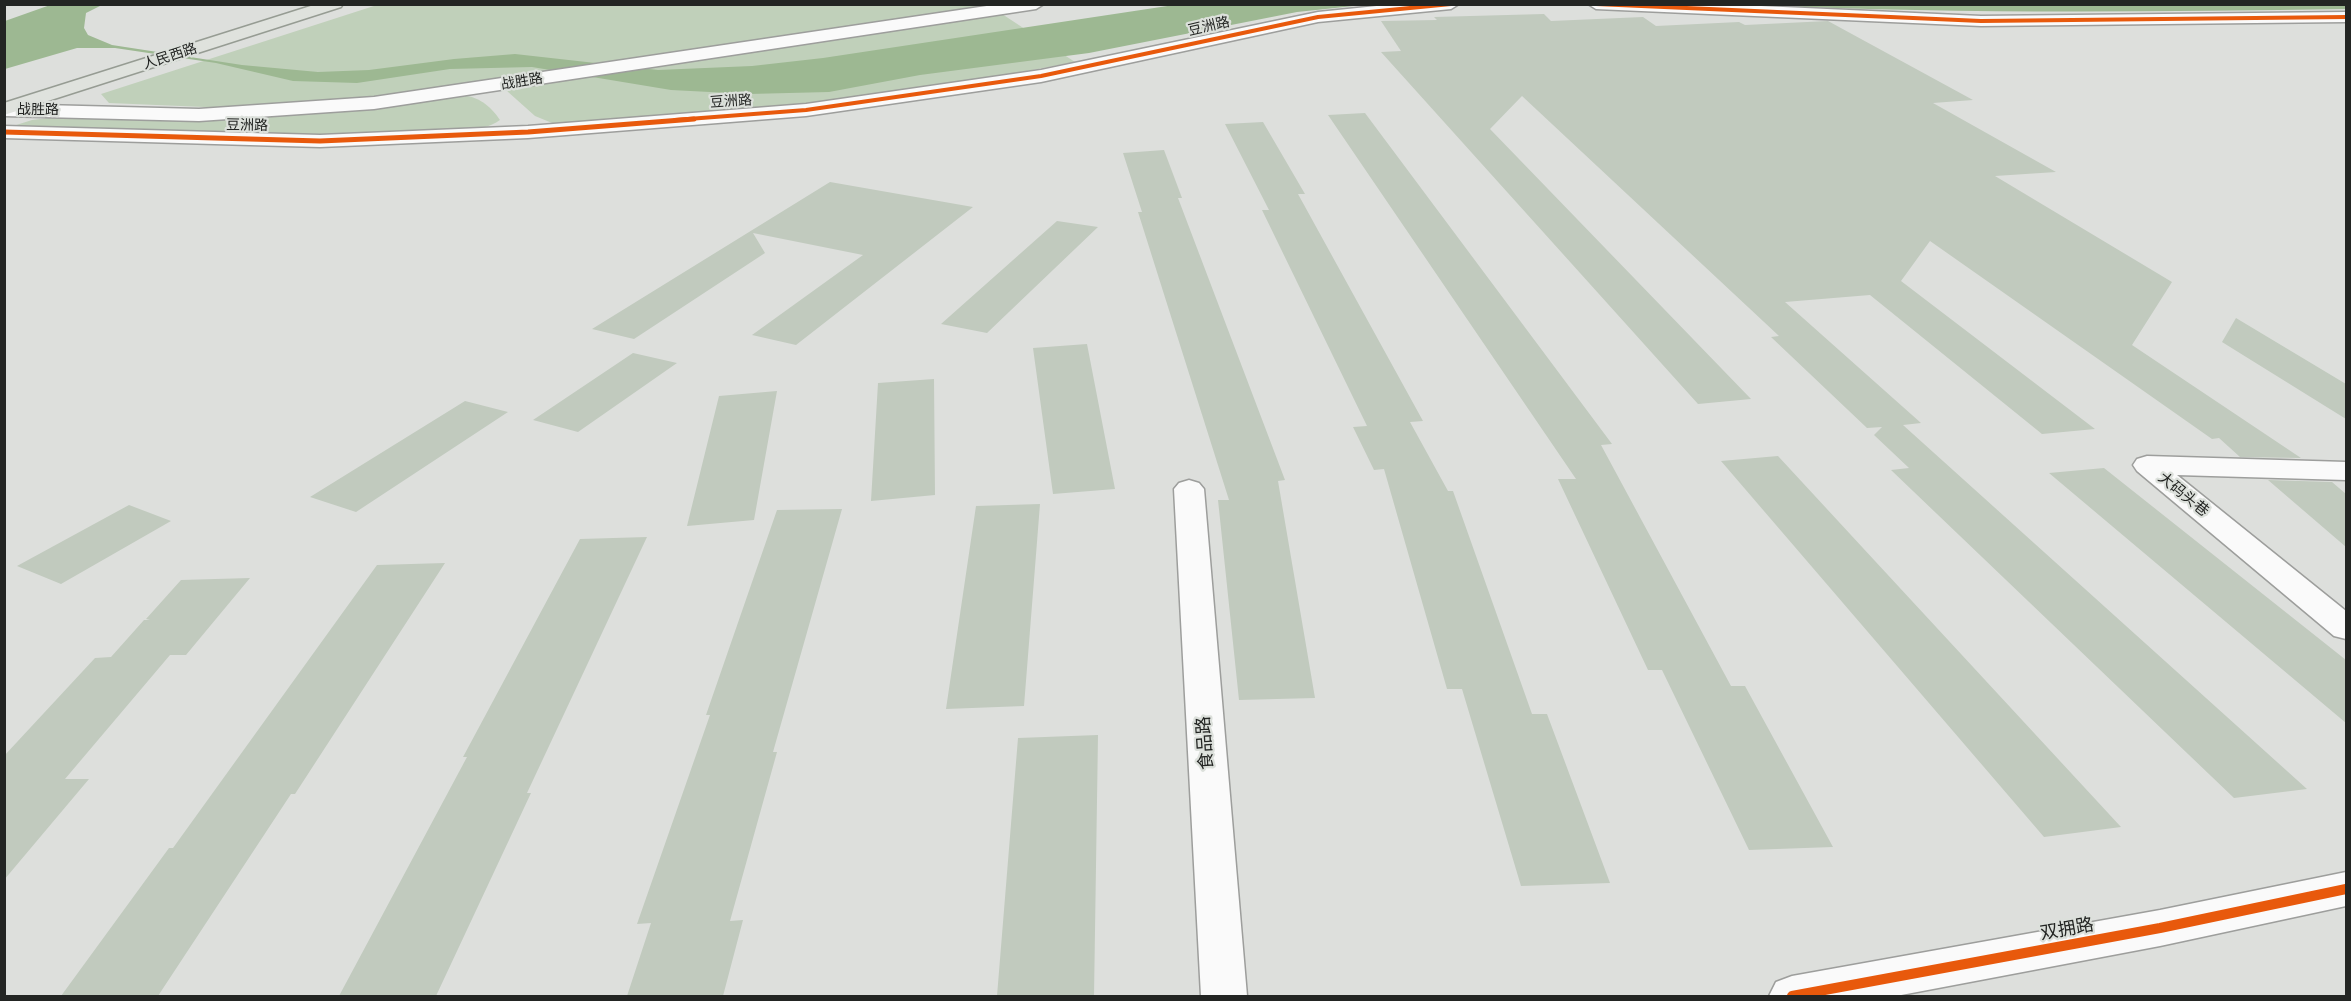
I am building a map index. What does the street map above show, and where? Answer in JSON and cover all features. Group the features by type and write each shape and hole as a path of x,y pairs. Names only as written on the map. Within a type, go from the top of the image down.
{"main road":[{"name":"人民西路","path":"4,99 309,4"},
{"name":"人民西路","path":"4,110 335,4"}],"street":[{"name":"战胜路","path":"4,110 199,115 374,103 1035,4"},
{"name":"豆洲路","path":"4,132 320,141 528,132 829,107 1041,76 1318,17 1451,4"},
{"path":"1596,4 1981,21 2346,17"},
{"path":"483,88 498,102"},
{"path":"513,117 528,132"},
{"name":"大码头巷","path":"2346,471 2147,465 2346,628"},
{"name":"食品路","path":"1189,489 1224,996"},
{"name":"双拥路","path":"1792,996 2160,928 2346,889"}],"shaded area":[{"path":"53,4 102,5 86,13 84,28 88,35 112,45 242,65 318,72 369,70 515,54 658,70 752,66 823,58 1174,5 1363,5 1297,12 1089,53 920,75 829,92 749,94 671,90 532,67 450,69 357,83 293,81 216,63 115,48 77,48 5,69 5,21"},
{"path":"2346,4 2346,9 2125,11 1904,10 1756,5"},
{"path":"377,5 998,5 349,100 228,108 109,103 101,94"},
{"path":"999,12 1075,62 880,94 802,104 557,125 535,116 507,91 518,86"},
{"path":"466,96 486,104 500,120 483,128 464,130 321,135 10,127 32,120 49,118 222,119 327,112"}],"building":[{"path":"1544,14 1551,21 1643,17 1656,26 1828,21 1973,100 1933,103 2056,172 1995,176 2172,282 2132,345 2301,458 2240,457 2219,438 2212,439 1930,241 1901,281 2095,429 2042,434 1870,295 1785,302 1921,423 1903,425 2307,789 2234,798 1891,470 1909,468 1874,435 1882,427 1867,428 1771,337 1779,336 1522,96 1490,129 1751,399 1698,404 1381,52 1401,51 1381,21"},
{"path":"1365,113 1612,444 1601,445 1731,686 1745,686 1833,847 1749,850 1662,670 1648,670 1558,479 1576,479 1328,115"},
{"path":"1263,122 1305,194 1298,194 1423,421 1410,422 1448,491 1453,491 1532,714 1547,714 1610,883 1521,886 1462,689 1447,689 1384,469 1374,470 1353,427 1367,426 1262,210 1269,210 1225,124"},
{"path":"1164,150 1182,198 1178,198 1285,480 1278,481 1315,698 1239,700 1218,500 1229,500 1138,212 1142,212 1123,153"},
{"path":"830,182 973,207 796,345 752,335 863,255 753,233 765,253 634,339 592,329"},
{"path":"1057,221 1098,227 987,333 941,324"},
{"path":"2236,318 2346,384 2346,419 2222,342"},
{"path":"1087,344 1115,489 1053,494 1033,348"},
{"path":"633,353 677,363 578,432 533,420"},
{"path":"934,379 935,495 871,501 878,383"},
{"path":"777,391 754,520 687,526 719,396"},
{"path":"465,401 508,412 356,512 310,497"},
{"path":"1778,456 2121,827 2044,837 1721,461"},
{"path":"2104,468 2346,660 2346,723 2049,473"},
{"path":"2268,480 2332,482 2346,494 2346,547"},
{"path":"1040,504 1024,706 946,709 976,506"},
{"path":"129,505 171,521 61,584 17,566"},
{"path":"842,509 773,752 777,752 730,921 743,920 723,996 627,996 651,923 637,924 710,715 706,715 777,510"},
{"path":"647,537 527,793 531,793 436,996 339,996 467,757 463,757 580,539"},
{"path":"445,563 295,794 291,794 158,996 61,996 169,848 173,848 377,565"},
{"path":"250,578 186,655 170,655 65,779 89,779 4,880 4,756 95,658 111,657 144,620 150,620 146,619 181,580"},
{"path":"1098,735 1094,996 997,996 1018,738"}],"cycle path":[{"path":"4,132 320,141 528,132 806,110 1041,76 1318,17 1451,4"},
{"path":"1596,4 1981,21 2346,17"},
{"path":"1792,996 2160,928 2346,889"}]}
